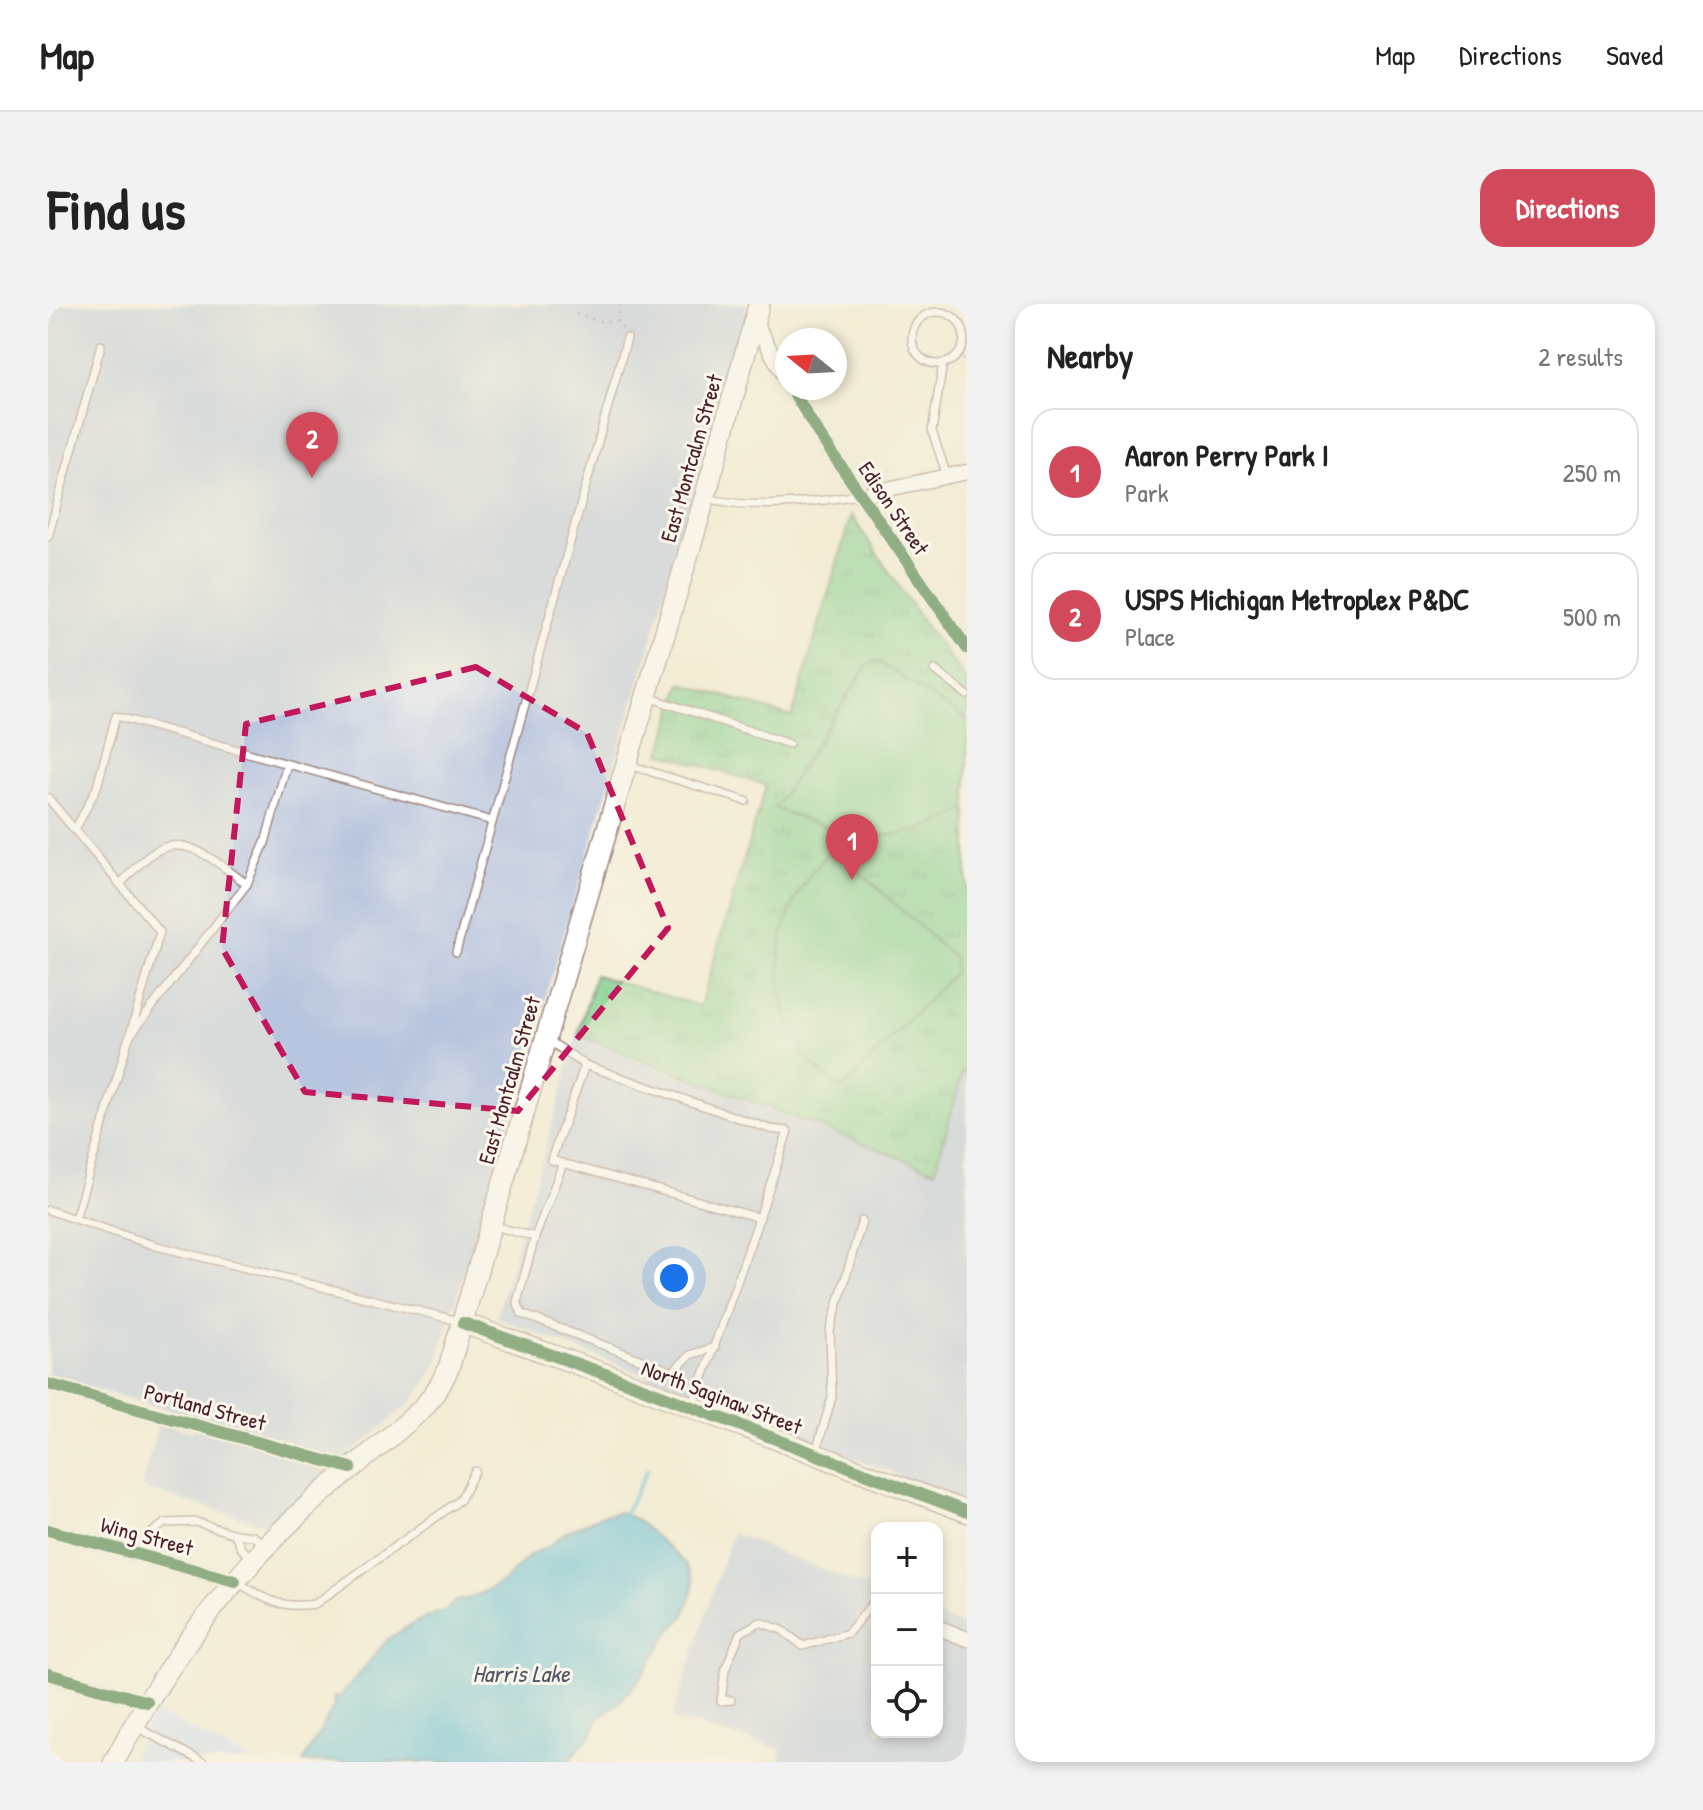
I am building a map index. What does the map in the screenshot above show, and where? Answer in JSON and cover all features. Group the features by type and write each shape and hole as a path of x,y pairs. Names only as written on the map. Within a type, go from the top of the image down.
{"main road":[{"name":"East Montcalm Street","path":"114,1762 147,1702 194,1633 235,1581 351,1468 430,1400 449,1367 757,313"},
{"name":"North Saginaw Street","path":"463,1323 967,1512"}],"street":[{"path":"757,313 775,354"},
{"name":"Edison Street","path":"799,400 860,495 967,648"},
{"path":"860,495 967,472"},
{"name":"Portland Street","path":"48,1384 351,1468"},
{"name":"Wing Street","path":"48,1530 235,1581"},
{"path":"943,1629 967,1639"},
{"path":"48,1674 147,1702"}],"lane":[{"path":"943,312 957,320 963,343 955,358 943,363 927,362 915,350 912,334 919,319 926,314 943,312"},
{"path":"456,952 627,338"},
{"path":"48,537 101,345"},
{"path":"943,363 932,431 948,478"},
{"path":"705,497 734,505 860,495"},
{"path":"935,670 967,695"},
{"path":"646,696 789,744"},
{"path":"75,830 97,787 116,716 492,821"},
{"path":"129,1037 247,884 265,843 287,764"},
{"path":"626,764 746,801"},
{"path":"48,798 160,932 75,1219"},
{"path":"120,884 152,853 172,843 192,847 247,884"},
{"path":"546,1039 585,1065 770,1129 788,1131 716,1346 692,1407"},
{"path":"585,1065 551,1160 760,1218"},
{"path":"563,1163 535,1237 517,1302 522,1314 673,1372 690,1355 716,1346"},
{"path":"48,1210 153,1245 463,1323"},
{"path":"815,1454 832,1397 830,1331 862,1221"},
{"path":"491,1225 535,1237"},
{"path":"235,1581 267,1600 291,1608 315,1604 460,1500 475,1471"},
{"path":"145,1556 153,1532 165,1523 196,1522 253,1536 260,1554"},
{"path":"235,1534 241,1548 260,1554"},
{"path":"731,1700 721,1701 725,1670 740,1633 760,1622 782,1630 803,1646 848,1633 871,1605"},
{"path":"133,1725 203,1762"}],"path":[{"path":"620,304 618,321 627,338"},
{"path":"576,314 602,322 618,321"},
{"path":"955,358 967,360"}],"highlighted area":[{"path":"476,667 587,733 668,928 518,1111 305,1092 222,948 246,724"}],"shaded area":[{"path":"48,304 747,304 644,666 436,1367 411,1403 270,1526 141,1488 159,1423 193,1432 197,1417 48,1376"},
{"path":"578,1035 934,1170 964,1070 967,1072 967,1502 496,1317"},
{"path":"732,1533 871,1589 871,1738 943,1738 943,1617 967,1627 967,1762 781,1762 781,1749 672,1719"},
{"path":"154,1711 254,1762 130,1762"}],"green space":[{"path":"851,515 967,681 967,1072 963,1071 935,1171 578,1035 595,975 700,1006 766,785 661,753 681,683 792,717"},
{"path":"877,661 967,720 967,808 942,822 917,830 894,835 871,835 825,827 775,808 868,664"},
{"path":"834,848 954,958 955,972 842,1089 822,1074 806,1055 785,1008 780,983 783,932 791,908 799,891"}],"water":[{"name":"Harris Lake","path":"620,1512 637,1520 686,1564 694,1580 692,1594 684,1617 670,1631 641,1677 620,1702 597,1720 593,1733 567,1762 303,1762 334,1706 333,1697 340,1697 388,1639 416,1622 447,1609 456,1601 471,1598 503,1582 530,1555 549,1546 564,1533 603,1515"}],"waterway":[{"path":"625,1513 648,1469"}],"cycle path":[{"path":"798,400 967,648"},
{"path":"463,1323 967,1512"},
{"path":"48,1384 351,1468"},
{"path":"48,1530 235,1581"},
{"path":"48,1674 147,1702"}],"place":[{"name":"USPS Michigan Metroplex P&DC","path":"312,478"},
{"name":"Aaron Perry Park I","path":"852,880"}]}
